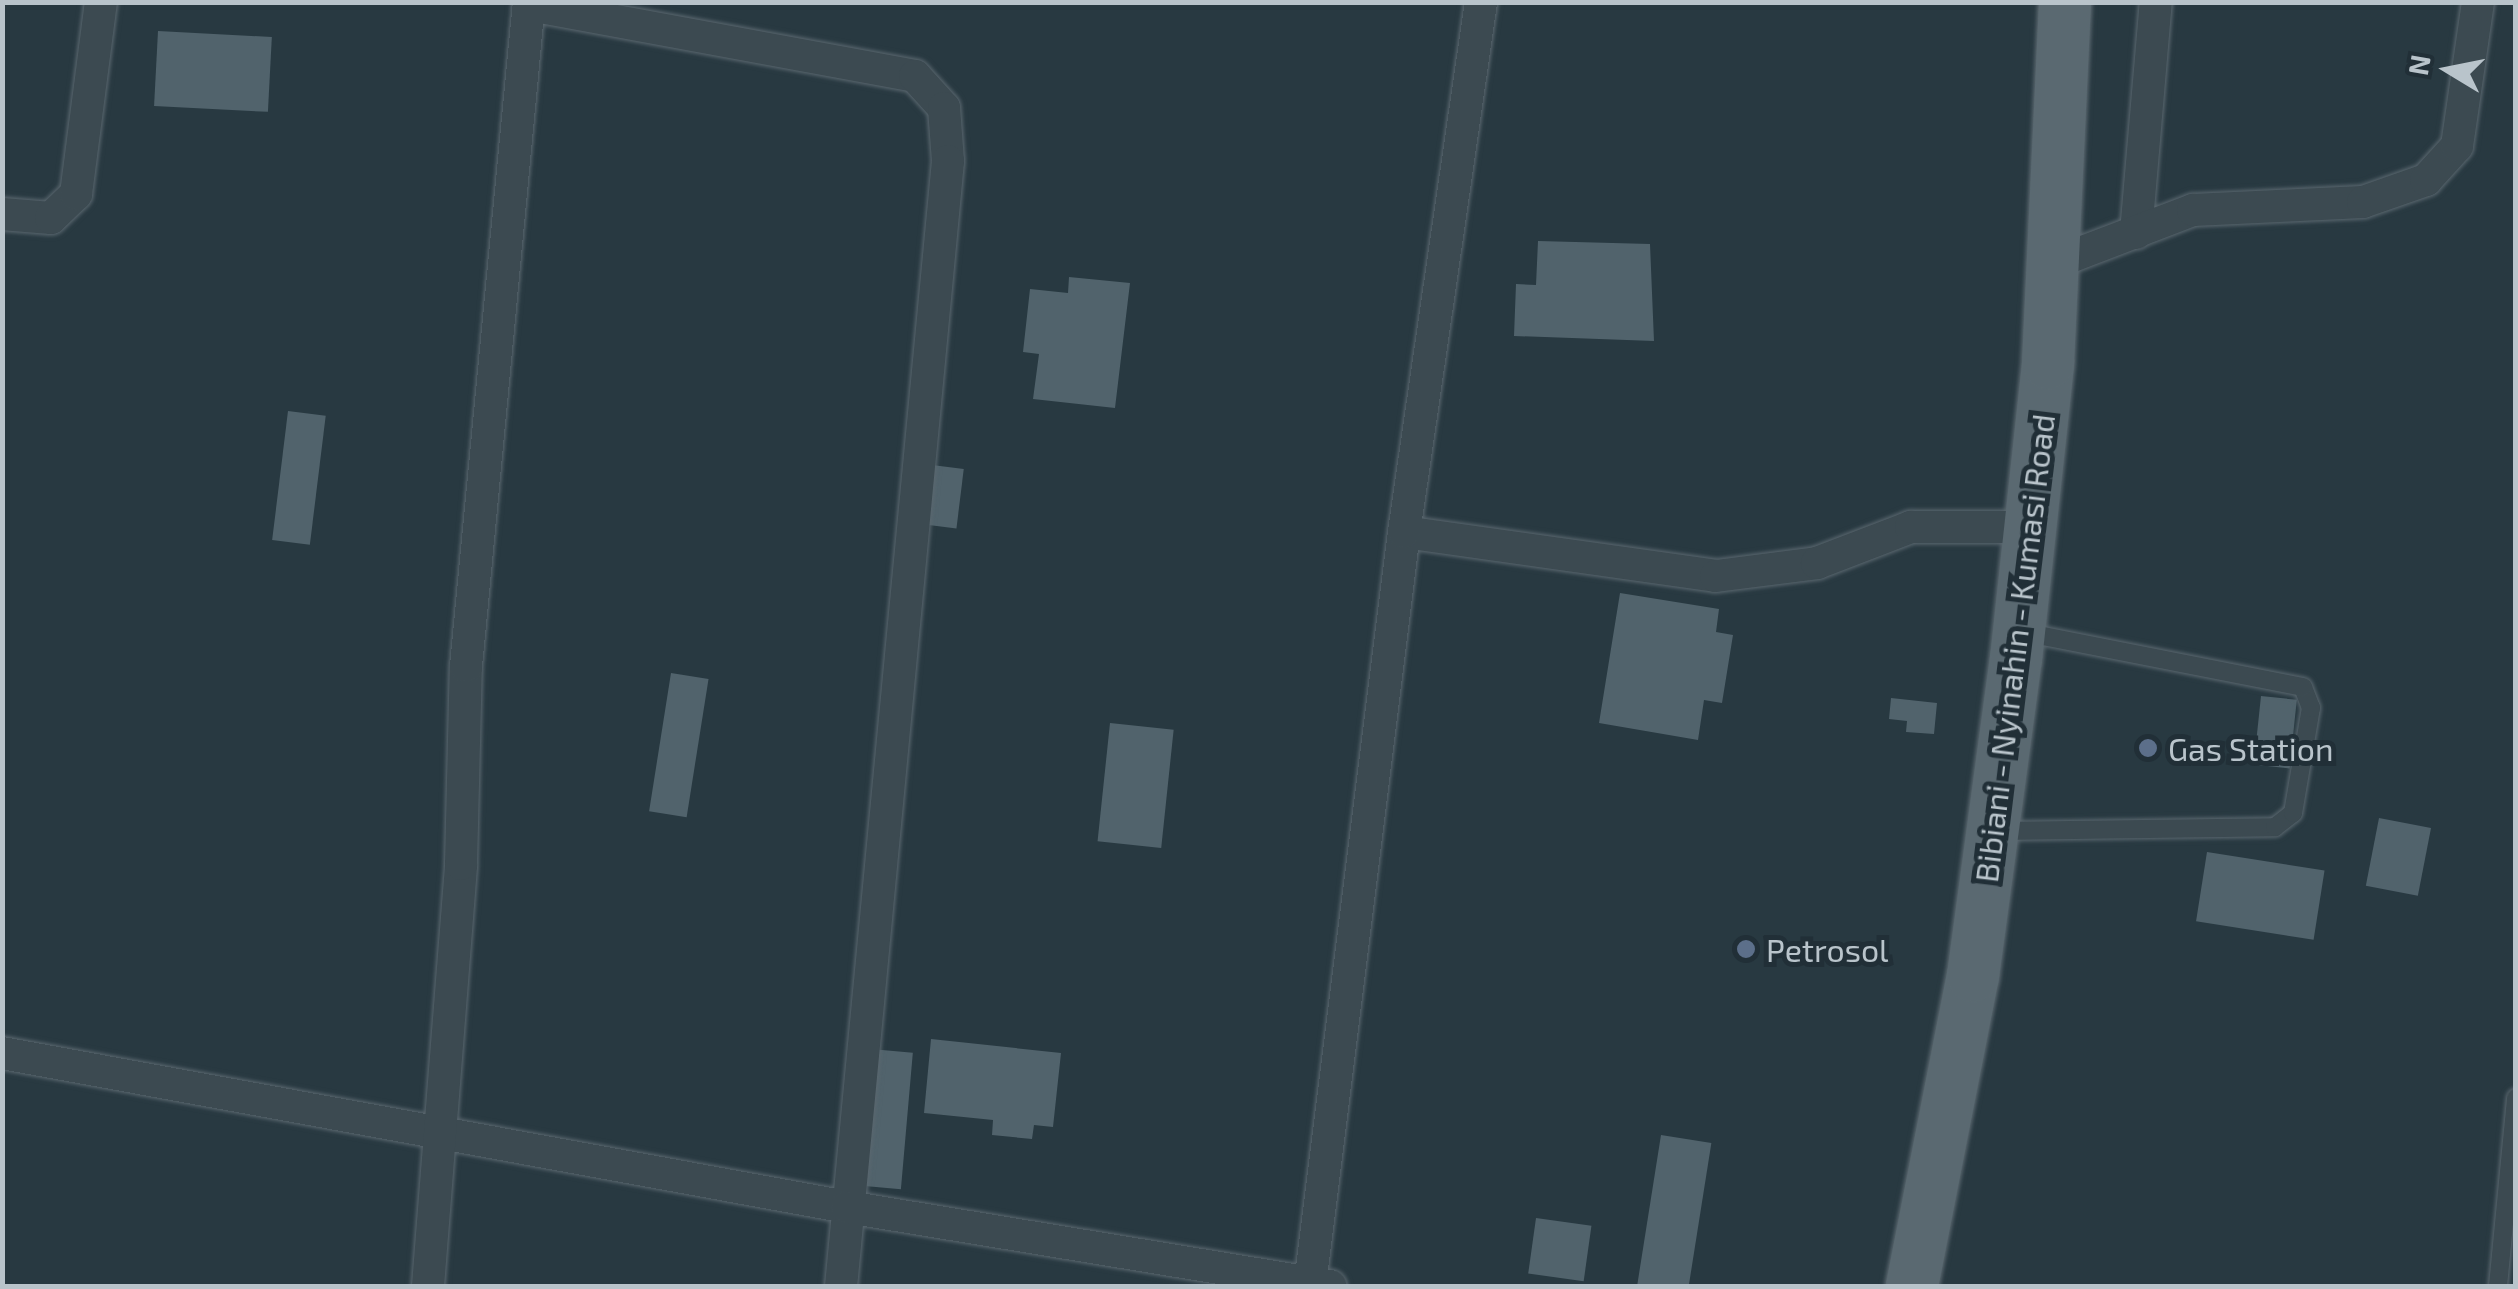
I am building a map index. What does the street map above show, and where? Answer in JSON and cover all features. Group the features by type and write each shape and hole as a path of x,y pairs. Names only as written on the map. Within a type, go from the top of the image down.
{"main road":[{"name":"Bibiani - Nyinahin - Kumasi Road","path":"1912,1286 1974,976 2018,631 2054,262 2065,2"}],"street":[{"path":"2,214 51,218 76,194 101,2"},
{"path":"2,1054 848,1207 1320,1285 1404,532 1481,2"},
{"path":"2136,233 2156,2"},
{"path":"2054,262 2193,210 2364,202 2426,180 2447,163 2467,112 2478,2"},
{"path":"428,1286 443,1134 466,666 529,4 914,76 944,108 948,162 841,1286"},
{"path":"1404,532 1716,576 1818,563 1910,528 2028,527"}],"lane":[{"path":"1994,830 2275,827 2292,813 2311,708 2302,687 2018,631"},
{"path":"2498,1286 2516,1098"}],"building":[{"path":"158,31 272,37 268,112 154,106"},
{"path":"1538,241 1650,244 1654,341 1514,336 1516,284 1536,285"},
{"path":"1069,277 1130,283 1115,408 1033,399 1039,354 1023,352 1030,289 1068,293"},
{"path":"288,411 326,416 310,545 272,540"},
{"path":"932,465 964,469 956,528 925,525"},
{"path":"1620,593 1719,609 1716,632 1733,635 1722,703 1704,700 1698,740 1599,723"},
{"path":"671,673 709,679 687,817 649,811"},
{"path":"2261,696 2297,700 2290,768 2254,765"},
{"path":"1891,698 1937,703 1934,734 1906,732 1907,721 1889,719"},
{"path":"1110,723 1174,730 1161,848 1098,841"},
{"path":"2379,818 2431,828 2418,896 2366,886"},
{"path":"2207,852 2325,871 2314,940 2196,921"},
{"path":"931,1039 1061,1053 1053,1127 1034,1125 1032,1139 992,1135 993,1120 924,1113"},
{"path":"871,1049 913,1053 901,1189 859,1185"},
{"path":"1661,1135 1711,1143 1689,1286 1637,1284"},
{"path":"1536,1218 1591,1226 1584,1281 1528,1273"}],"place":[{"name":"Gas Station","path":"2148,748"},
{"name":"Petrosol","path":"1746,949"}]}
